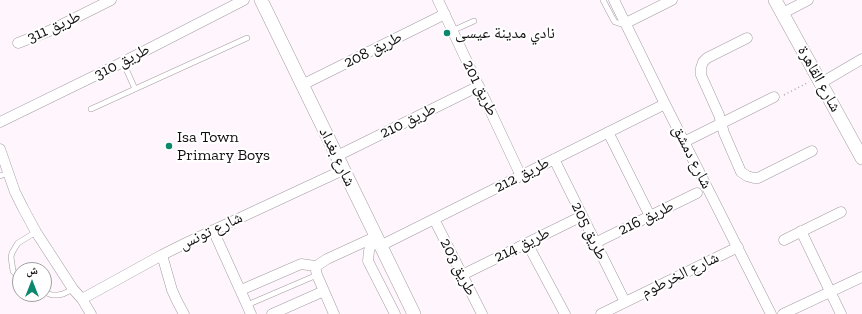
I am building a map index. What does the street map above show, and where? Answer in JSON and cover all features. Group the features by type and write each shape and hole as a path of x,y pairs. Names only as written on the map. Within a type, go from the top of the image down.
{"street":[{"name":"طريق 311","path":"18,43 49,31 111,0"},
{"name":"طريق 310","path":"0,122 123,62 244,0"},
{"name":"شارع بغداد","path":"261,0 376,240 414,314"},
{"name":"طريق 201","path":"438,0 521,176"},
{"name":"شارع دمشق","path":"614,0 771,314"},
{"name":"شارع القاهرة","path":"775,0 860,150"},
{"path":"783,13 808,0"},
{"path":"626,23 668,1"},
{"name":"طريق 208","path":"302,85 445,14"},
{"path":"747,38 707,58 700,71 741,172 750,177 758,178 812,151"},
{"path":"819,80 862,59"},
{"name":"طريق 210","path":"337,156 479,86"},
{"path":"684,142 774,97"},
{"name":"طريق 212","path":"316,270 318,265 327,259 434,219 665,104"},
{"path":"608,132 650,216"},
{"path":"0,149 4,174 36,232 92,314"},
{"name":"طريق 205","path":"554,159 625,302"},
{"name":"شارع تونس","path":"82,300 162,255 343,170"},
{"name":"طريق 216","path":"595,243 697,193"},
{"path":"784,240 841,212"},
{"name":"طريق 214","path":"462,275 582,216"},
{"name":"طريق 203","path":"434,219 482,314"},
{"path":"213,230 249,310"},
{"path":"801,231 841,314"},
{"path":"376,240 369,250 368,261 395,314"},
{"path":"527,243 565,314"},
{"name":"شارع الخرطوم","path":"601,314 738,248"},
{"path":"162,255 172,290 181,313"},
{"path":"241,290 301,264 306,264 316,270 334,314"},
{"path":"783,314 862,277"},
{"path":"272,314 324,291"}],"lane":[{"path":"603,0 615,22 621,24 626,23"},
{"path":"452,31 474,21"},
{"path":"91,109 247,38"},
{"path":"123,62 135,89"},
{"path":"12,262 12,253 18,243 36,232"},
{"path":"249,310 316,270"},
{"path":"52,295 63,294 73,288"}],"path":[{"path":"774,97 819,80"}],"place":[{"name":"نادي مدينة عيسى","path":"447,33"},
{"name":"Isa Town Primary Boys","path":"169,146"}]}
